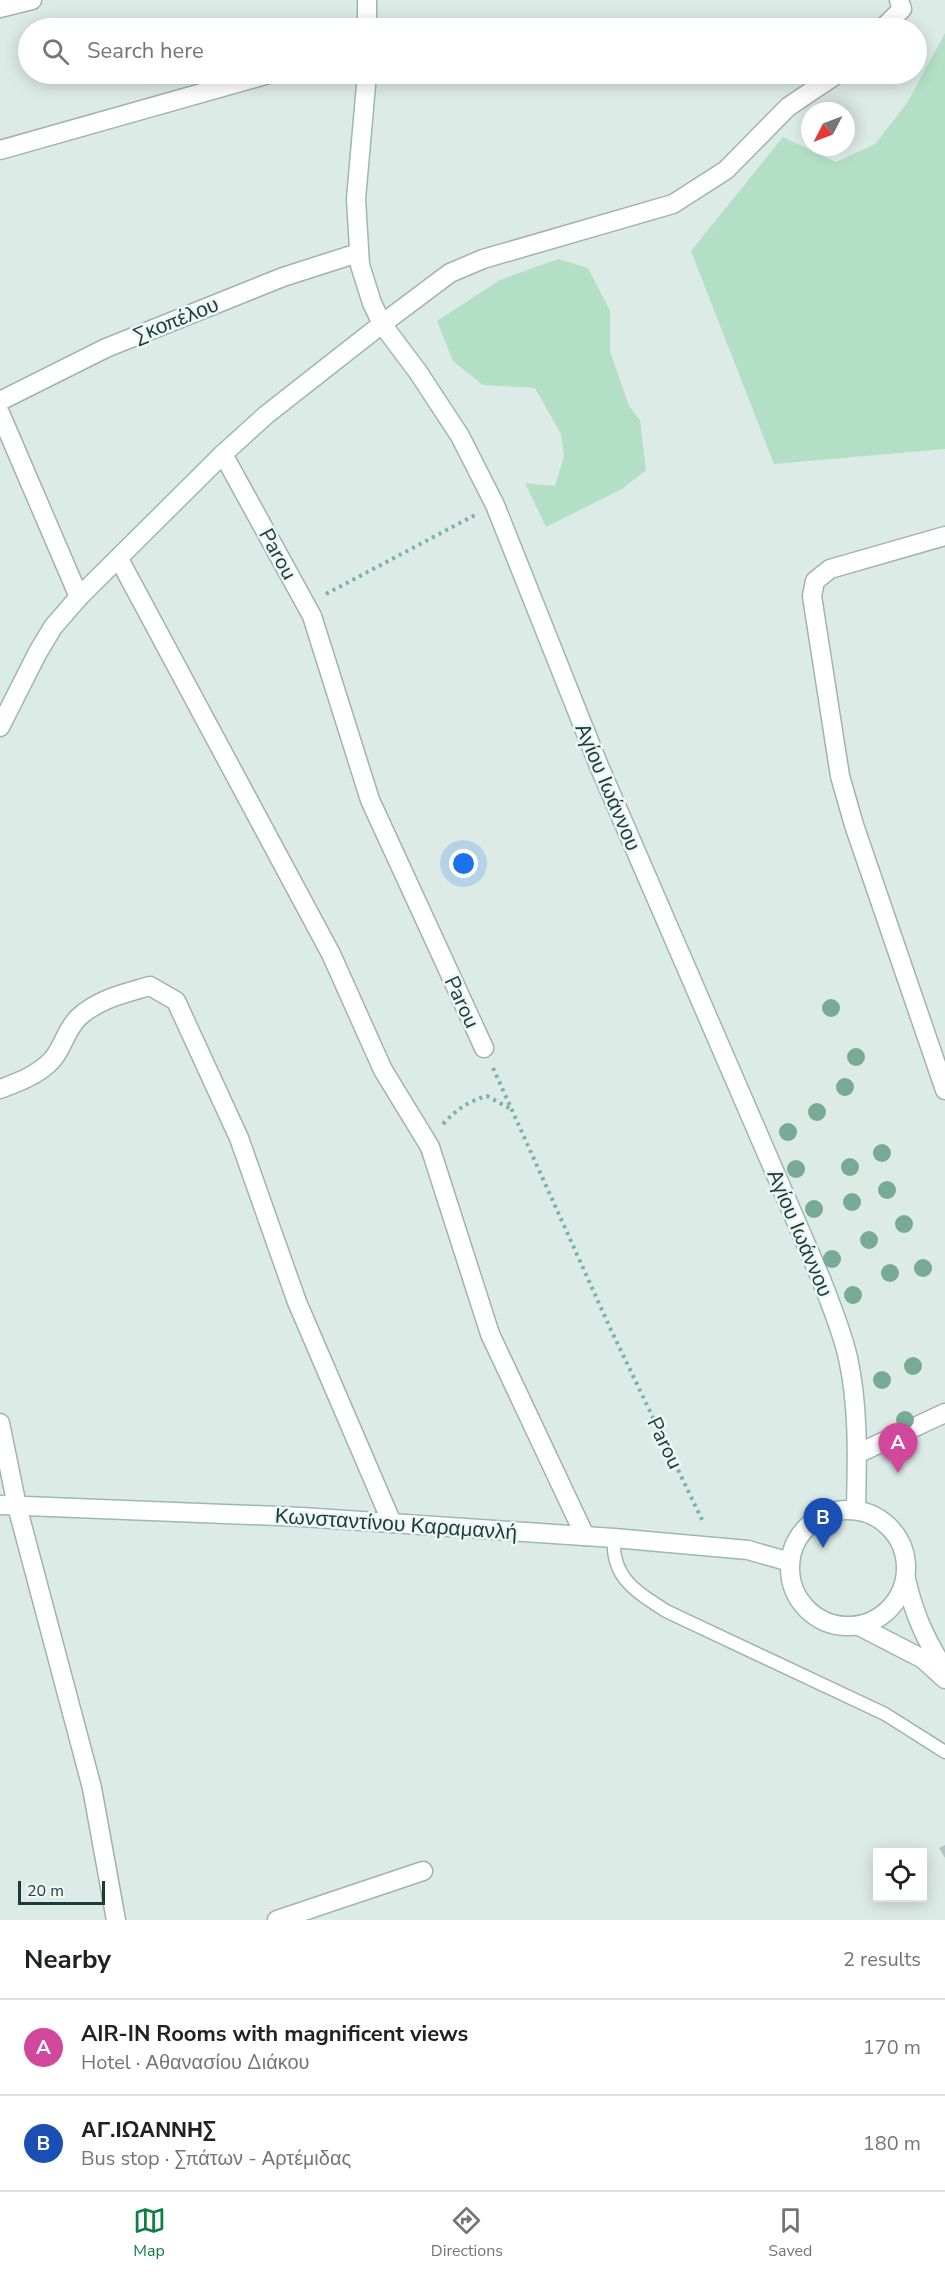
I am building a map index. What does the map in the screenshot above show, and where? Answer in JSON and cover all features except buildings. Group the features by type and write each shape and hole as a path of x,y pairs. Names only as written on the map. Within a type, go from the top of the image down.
{"street":[{"path":"0,8 32,0"},
{"path":"367,0 367,18"},
{"path":"891,18 904,3"},
{"path":"0,150 234,84"},
{"name":"Αγίου Ιωάννου","path":"366,84 356,199 358,254 366,285 382,324 418,372 460,436 495,505 599,766 830,1301 848,1357 856,1419 856,1510"},
{"path":"0,727 53,627 79,597 223,454 266,415 382,324 450,273 483,259 673,204 726,170 788,107 822,84"},
{"name":"Σκοπέλου","path":"0,401 106,348 283,277 358,254"},
{"path":"0,413 79,597"},
{"name":"Parou","path":"223,454 312,616 370,800 484,1048"},
{"path":"945,536 830,569 815,581 812,596 840,776 854,825 945,1090"},
{"path":"119,559 331,954 383,1070 430,1147 490,1334 585,1536"},
{"path":"0,1089 35,1074 53,1059 64,1037 78,1017 97,1004 150,986 176,1001 239,1137 297,1302 392,1523"},
{"path":"857,1454 945,1413"},
{"path":"0,1423 8,1505 92,1788 116,1920"},
{"name":"Κωνσταντίνου Καραμανλή","path":"8,1505 302,1517 614,1538 748,1550 790,1562"},
{"path":"906,1579 897,1600 881,1617 859,1626 848,1627 826,1623 808,1610 795,1593 790,1562 796,1542 808,1526 824,1515 856,1510 878,1518 895,1534 905,1555 906,1579 914,1612 929,1646 945,1670"},
{"path":"859,1626 923,1659 945,1679"},
{"path":"278,1920 423,1871"}],"lane":[{"path":"614,1538 614,1550 621,1575 634,1590 666,1611 885,1714 945,1752"}],"path":[{"path":"306,605 495,505"},
{"name":"Parou","path":"484,1048 611,1330 715,1546"},
{"path":"430,1147 440,1127 457,1109 470,1101 487,1096 511,1109"}],"green space":[{"path":"945,33 945,449 774,464 691,251 783,137 801,145 801,156 823,156 836,162 849,156 855,156 855,153 875,144 907,103 917,84 927,84 927,66"},
{"path":"558,259 588,268 610,311 610,351 629,406 640,420 646,470 622,489 546,527 525,483 555,486 564,456 561,434 535,388 483,385 453,361 437,321 500,280"}],"place":[{"name":"AIR-IN Rooms with magnificent views","path":"898,1473"},
{"name":"ΑΓ.ΙΩΑΝΝΗΣ","path":"823,1548"}]}
